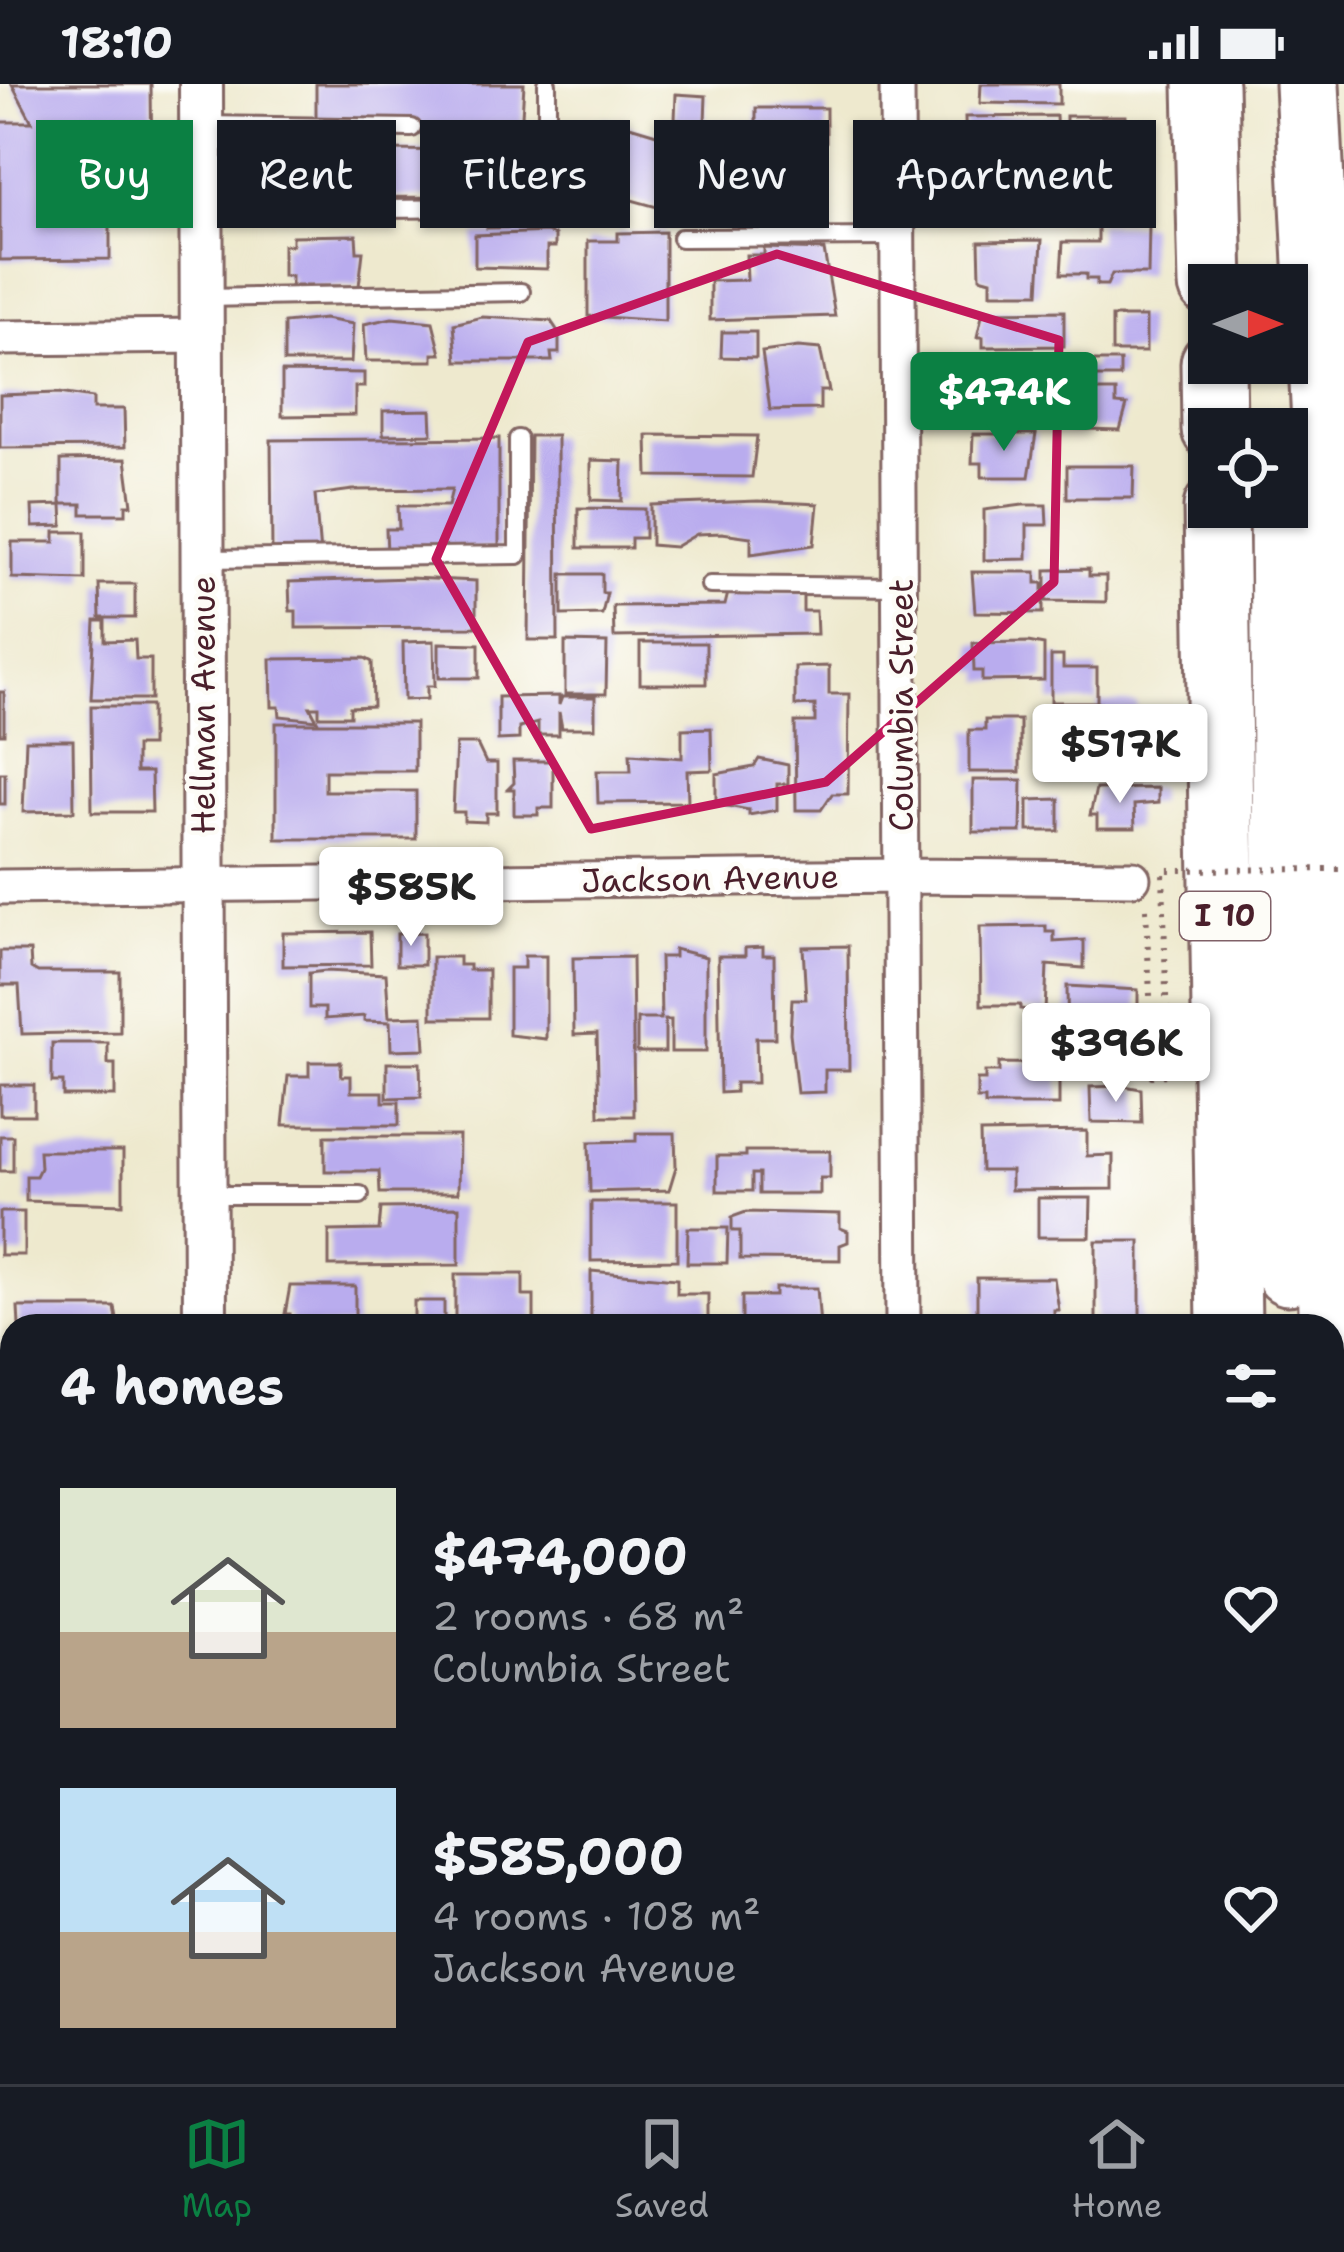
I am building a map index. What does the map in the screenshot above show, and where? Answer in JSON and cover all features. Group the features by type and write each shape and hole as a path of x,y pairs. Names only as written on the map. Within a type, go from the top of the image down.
{"highway":[{"path":"1206,84 1210,264"},
{"path":"1277,84 1279,264"},
{"path":"1307,84 1327,486 1331,1314"},
{"name":"I 10","path":"1216,528 1229,1314"},
{"path":"1282,528 1288,1314"}],"street":[{"name":"Columbia Street","path":"897,84 903,1314"},
{"name":"Hellman Avenue","path":"202,104 206,1314"},
{"path":"0,338 205,317"},
{"name":"Jackson Avenue","path":"0,887 902,876 1133,878"}],"lane":[{"path":"547,84 547,120"},
{"path":"202,104 412,128"},
{"path":"203,212 420,209"},
{"path":"681,238 896,237"},
{"path":"205,317 520,292"},
{"path":"203,559 518,555 518,439"},
{"path":"710,585 902,587"},
{"path":"205,1195 360,1195"}],"path":[{"path":"1133,878 1150,918 1152,1076 1168,1075 1163,870 1344,869"}],"highlighted area":[{"path":"777,254 1059,340 1054,582 826,782 591,829 436,559 528,342"}],"building":[{"path":"12,84 151,84 151,120 36,120 36,228 110,228 110,259 0,260 0,122 32,122"},
{"path":"316,84 524,84 522,120 420,120 420,133 413,133 396,132 396,120 316,120"},
{"path":"981,84 1059,84 1059,104 980,103"},
{"path":"676,94 706,96 705,120 675,120"},
{"path":"756,108 826,108 826,120 756,120"},
{"path":"1056,116 1056,120 965,120"},
{"path":"1066,116 1126,116 1126,120 1066,120"},
{"path":"630,126 654,133 654,206 630,200"},
{"path":"396,150 420,150 420,197 396,197"},
{"path":"1098,228 1149,228 1148,274 1112,274 1107,285 1097,285 1097,279 1086,279 1086,274 1061,274 1063,242 1098,242"},
{"path":"665,232 665,321 588,316 588,241 618,241 618,233"},
{"path":"356,235 357,252 363,252 359,286 291,286 291,276 283,276 283,245 292,245 292,236"},
{"path":"475,235 555,235 555,247 547,247 547,269 475,267"},
{"path":"1042,240 1039,293 991,293 991,280 980,277 979,241"},
{"path":"764,248 824,250 835,316 710,320 710,281 747,280 746,255 764,255"},
{"path":"1064,311 1064,346 983,347 983,337 977,337 983,312"},
{"path":"482,317 551,321 559,333 559,353 551,353 552,361 457,361 454,324"},
{"path":"1112,317 1146,317 1146,352 1112,352"},
{"path":"392,318 433,322 441,354 433,354 433,361 366,361 364,324"},
{"path":"324,319 353,324 351,362 284,362 284,323"},
{"path":"722,332 756,332 756,358 721,357"},
{"path":"820,349 829,391 820,391 820,409 770,410 762,352"},
{"path":"1093,361 1120,361 1120,377 1093,377 1093,389 1086,391 1116,391 1116,404 1127,405 1120,430 1052,428 1052,411 984,411 984,370 1093,368"},
{"path":"282,372 364,373 364,387 355,387 355,415 282,416"},
{"path":"59,393 93,398 93,409 124,409 125,447 0,448 0,395"},
{"path":"431,410 432,434 383,435 383,411"},
{"path":"973,434 1036,434 1029,477 982,477 982,463 972,463"},
{"path":"647,435 757,436 752,477 648,476"},
{"path":"530,436 557,436 558,640 528,640"},
{"path":"499,438 499,548 387,553 386,529 399,529 398,506 448,506 452,489 353,490 315,495 320,554 272,554 271,440"},
{"path":"126,459 132,505 126,505 126,514 82,514 82,504 61,504 61,460"},
{"path":"591,460 623,461 622,501 591,500"},
{"path":"1067,466 1134,466 1133,498 1067,498"},
{"path":"818,504 814,545 751,554 751,537 722,533 697,534 675,547 651,545 651,505"},
{"path":"62,505 63,526 33,527 32,506"},
{"path":"1046,505 1047,525 1027,525 1027,559 984,560 984,510"},
{"path":"578,508 645,509 645,538 631,538 631,548 578,548"},
{"path":"55,532 85,532 85,580 12,578 12,542 55,542"},
{"path":"1089,569 1089,576 1106,576 1106,602 1046,601 1046,570"},
{"path":"972,572 1036,572 1036,583 1043,583 1043,613 975,612"},
{"path":"562,574 602,574 602,593 607,593 602,614 562,615"},
{"path":"476,581 476,627 296,628 289,582"},
{"path":"99,584 135,584 135,618 100,618"},
{"path":"803,591 803,611 816,611 817,634 614,637 613,606 725,605 728,593"},
{"path":"95,621 105,621 105,641 135,640 136,659 151,659 151,699 91,699"},
{"path":"434,641 435,686 427,686 427,699 404,700 403,642"},
{"path":"565,642 607,643 606,694 565,694"},
{"path":"439,643 479,644 479,678 439,678"},
{"path":"640,643 706,643 706,684 640,684"},
{"path":"973,643 1044,645 1044,680 982,681 982,671 974,671"},
{"path":"1051,656 1063,656 1063,668 1097,668 1097,702 1051,702"},
{"path":"365,658 372,662 373,706 350,707 350,716 319,716 319,707 310,707 317,720 280,716 279,707 272,707 271,659"},
{"path":"829,666 829,694 849,694 848,794 832,794 821,810 796,810 795,722 815,722 815,705 795,706 795,667"},
{"path":"0,692 4,692 4,734 0,734"},
{"path":"559,696 559,705 562,697 595,697 595,728 562,728 559,712 559,735 538,735 538,723 519,728 519,739 498,740 498,697"},
{"path":"1098,703 1137,703 1137,732 1098,732"},
{"path":"91,706 151,706 151,746 136,746 136,772 151,772 152,812 92,812"},
{"path":"985,720 1020,720 1020,772 969,772 969,730 985,730"},
{"path":"276,723 415,723 415,771 325,771 325,791 416,791 416,839 276,839"},
{"path":"711,728 712,770 687,771 688,802 598,803 597,771 631,771 630,754 682,758 682,729"},
{"path":"1092,732 1092,774 1051,774 1051,760 1044,760 1050,733"},
{"path":"26,740 73,740 74,811 23,812"},
{"path":"456,744 477,744 486,763 497,763 497,813 486,813 486,822 464,821 464,812 453,812"},
{"path":"759,759 788,765 788,784 777,784 777,810 749,815 749,810 716,804 716,774 754,767"},
{"path":"513,761 553,761 553,808 538,808 538,815 514,815 514,789 508,789 514,783"},
{"path":"0,773 5,773 5,804 0,804"},
{"path":"973,780 1022,780 1021,832 973,832"},
{"path":"1158,788 1158,803 1134,805 1135,828 1097,828 1097,815 1090,815 1096,789"},
{"path":"1059,799 1059,831 1028,831 1028,800"},
{"path":"1046,926 1046,932 1054,932 1054,942 1084,940 1084,968 1047,965 1045,1012 1020,1009 1020,1005 981,1005 980,927"},
{"path":"370,932 371,965 283,966 283,933"},
{"path":"424,933 424,965 397,965 397,934"},
{"path":"848,946 849,1070 825,1070 825,1092 797,1093 790,1033 792,999 806,999 803,947"},
{"path":"763,947 763,955 774,955 775,1038 756,1038 757,1083 735,1083 735,1092 720,1093 718,956 745,956 745,948"},
{"path":"674,949 706,957 706,1052 671,1052 671,1020 665,1020 665,1052 637,1052 637,1019 661,1019 660,957 674,957"},
{"path":"0,951 30,951 31,968 38,972 120,972 120,1032 22,1034 19,985 0,985"},
{"path":"524,956 546,956 546,1039 509,1035 509,968 524,968"},
{"path":"432,957 459,957 459,965 469,965 469,970 488,970 488,1018 432,1018"},
{"path":"632,957 634,1116 599,1116 597,1034 574,1035 573,958"},
{"path":"309,973 386,974 389,1017 423,1016 425,1049 391,1050 390,1022 364,1021 364,1016 325,1019 325,1008 309,1008"},
{"path":"1067,986 1138,990 1138,1029 1121,1029 1122,1052 1068,1052"},
{"path":"52,1043 108,1043 108,1064 115,1064 115,1096 63,1096 63,1082 52,1082"},
{"path":"309,1062 341,1062 341,1076 351,1076 351,1092 383,1092 383,1102 399,1102 399,1125 283,1125 288,1076 309,1076"},
{"path":"387,1063 420,1063 421,1097 387,1098"},
{"path":"999,1063 1059,1064 1059,1105 985,1105 985,1099 977,1099 977,1080 985,1080 985,1072 999,1072"},
{"path":"0,1085 34,1085 34,1115 0,1115"},
{"path":"1090,1087 1141,1089 1142,1123 1091,1122"},
{"path":"1087,1131 1087,1156 1113,1155 1113,1189 1011,1190 1011,1171 981,1171 980,1133"},
{"path":"636,1133 675,1133 676,1167 669,1190 590,1192 589,1142 636,1141"},
{"path":"0,1136 13,1136 13,1171 0,1171"},
{"path":"325,1136 459,1136 458,1193 380,1193 379,1171 325,1171"},
{"path":"39,1151 123,1151 123,1204 26,1201 26,1176 36,1176"},
{"path":"746,1151 830,1151 830,1178 820,1178 820,1194 759,1194 759,1174 752,1174 752,1191 717,1191 717,1156 746,1156"},
{"path":"1038,1198 1091,1198 1090,1237 1038,1237"},
{"path":"591,1202 677,1202 677,1260 591,1261"},
{"path":"459,1207 459,1265 329,1266 329,1231 379,1230 381,1208"},
{"path":"0,1212 24,1212 24,1255 0,1255"},
{"path":"746,1212 840,1214 840,1228 848,1231 848,1242 840,1245 840,1260 740,1259 740,1231 732,1231 732,1217"},
{"path":"688,1228 728,1228 727,1263 687,1263"},
{"path":"1096,1241 1140,1241 1140,1314 1096,1314"},
{"path":"591,1271 677,1279 677,1294 708,1294 708,1314 591,1314"},
{"path":"455,1274 523,1274 523,1296 534,1296 534,1314 455,1314"},
{"path":"977,1278 1054,1278 1059,1310 1054,1314 977,1314"},
{"path":"290,1286 355,1286 355,1314 285,1314"},
{"path":"775,1288 817,1288 819,1314 742,1314 742,1296 775,1296"},
{"path":"414,1301 444,1301 444,1314 414,1314"},
{"path":"18,1307 115,1307 116,1314 18,1314"}]}
